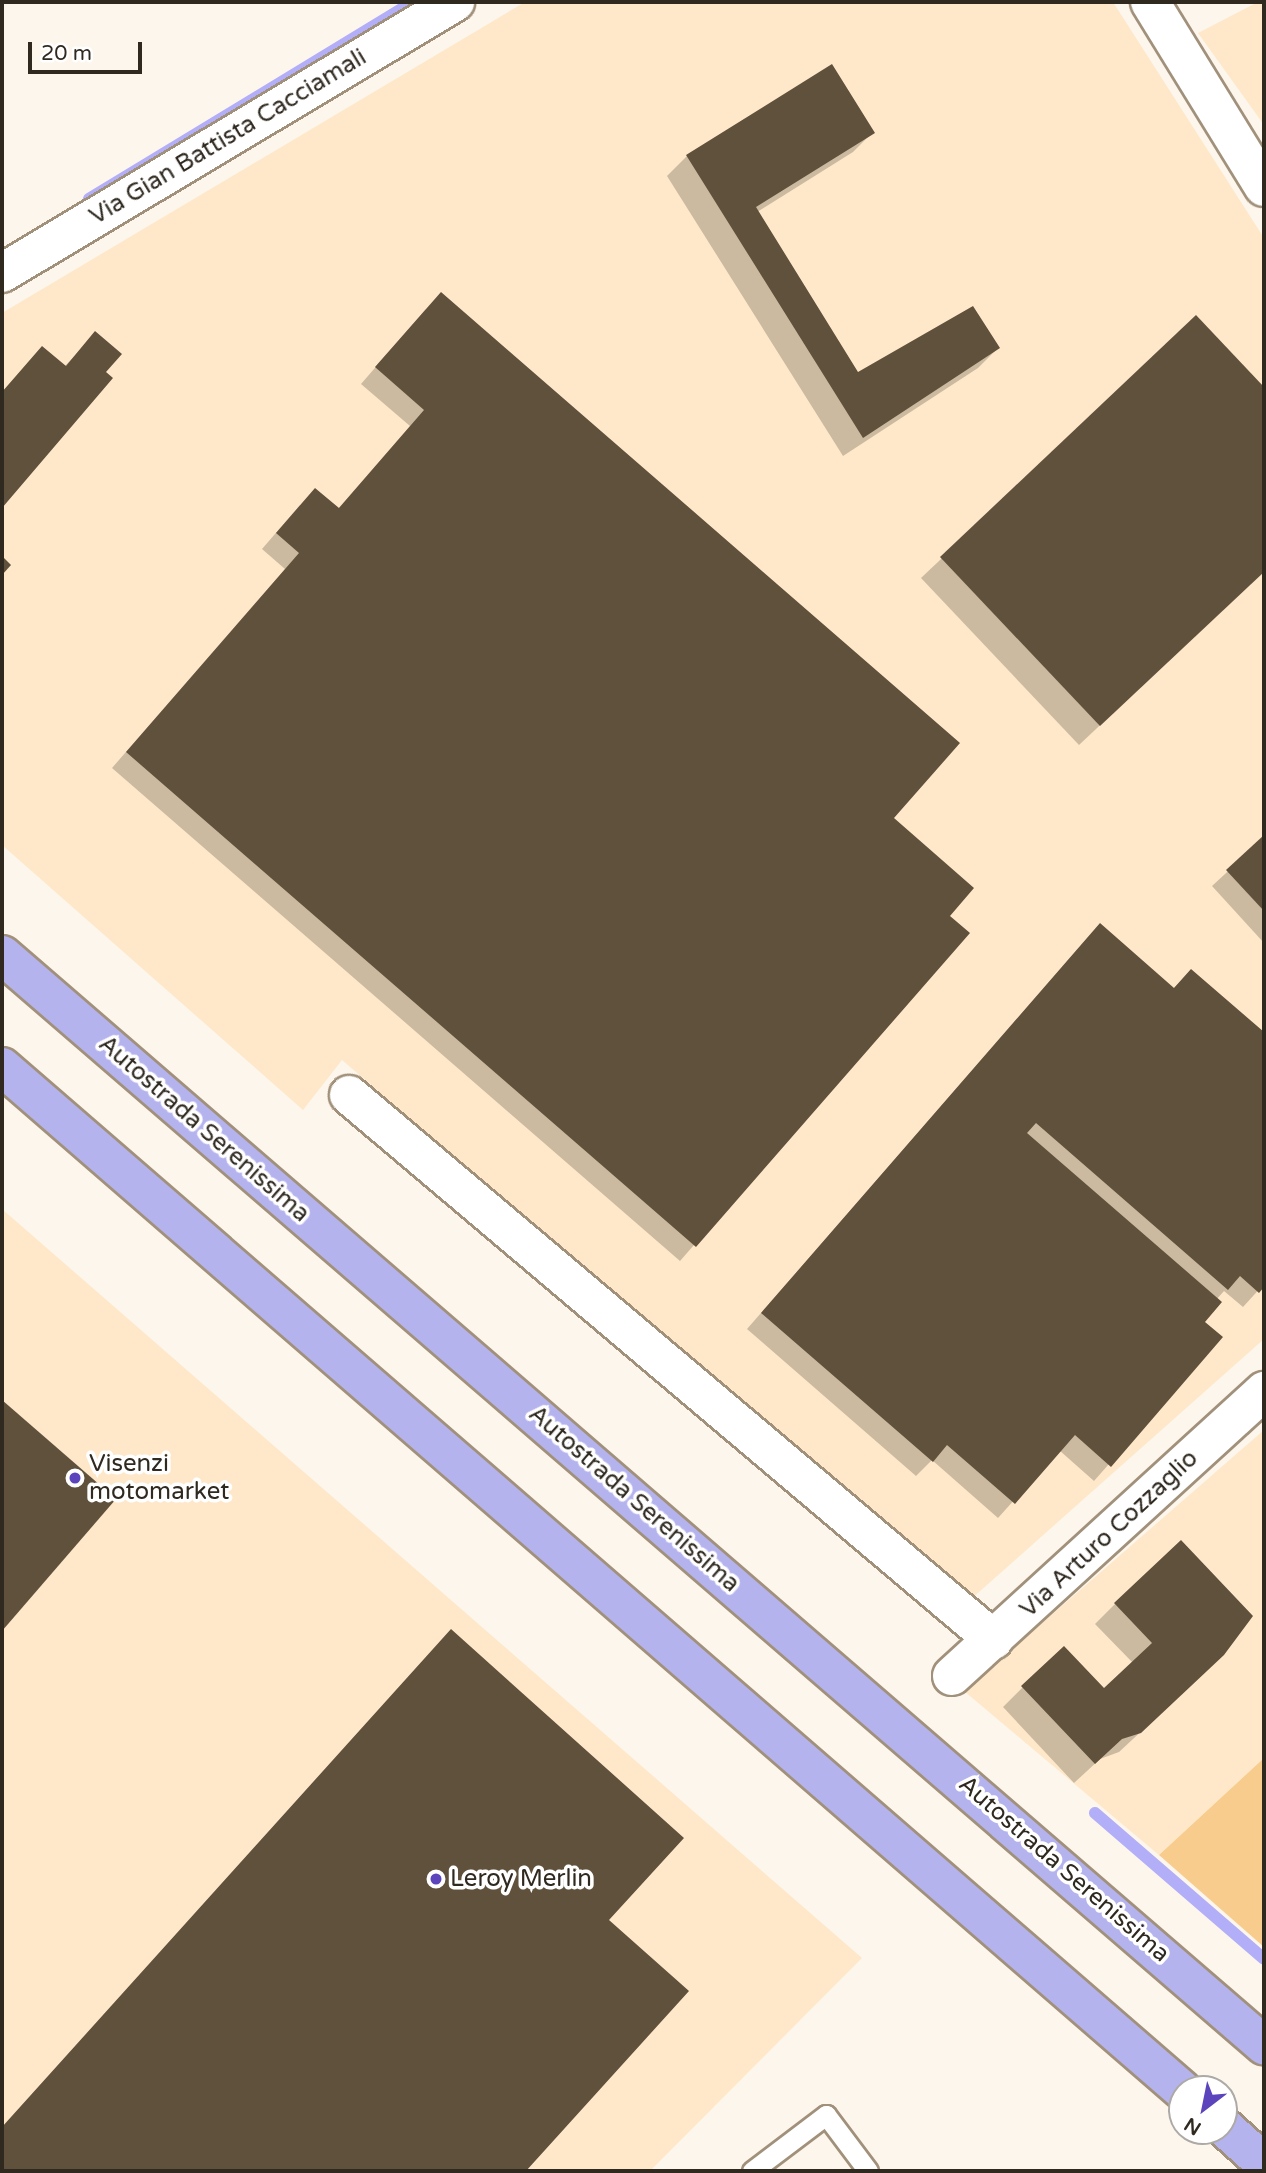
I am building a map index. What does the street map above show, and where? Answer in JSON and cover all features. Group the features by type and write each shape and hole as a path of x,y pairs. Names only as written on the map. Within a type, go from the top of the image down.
{"highway":[{"name":"Autostrada Serenissima","path":"2,955 1264,2045"},
{"path":"2,1067 1168,2078"},
{"path":"1238,2140 1264,2163"}],"street":[{"name":"Via Gian Battista Cacciamali","path":"2,273 455,2"},
{"path":"1150,2 1264,187"},
{"path":"349,1095 994,1640"},
{"name":"Via Arturo Cozzaglio","path":"952,1676 1264,1391"}],"lane":[{"path":"752,2171 826,2115 868,2171"}],"shaded area":[{"path":"525,2 1113,2 1264,238 1264,1339 970,1600 342,1060 303,1110 2,845 2,313"},
{"path":"1258,2 1264,2 1264,125 1198,33"},
{"path":"2,1209 862,1958 650,2171 2,2171"},
{"path":"1264,1430 1264,1758 1159,1855 964,1691"},
{"path":"1264,1758 1264,1947 1159,1855"}],"building":[{"path":"832,64 875,133 756,207 858,372 973,306 1000,348 863,438 686,155"},
{"path":"441,292 960,743 894,818 974,888 950,916 970,933 696,1247 126,752 299,553 276,533 315,488 339,508 424,410 375,367"},
{"path":"1196,315 1264,387 1264,572 1100,726 940,557"},
{"path":"95,331 122,354 106,372 113,378 2,508 2,392 42,346 66,366"},
{"path":"2,556 11,565 2,575"},
{"path":"1264,835 1264,911 1226,870"},
{"path":"1100,923 1174,988 1191,969 1264,1032 1264,1287 1259,1293 1240,1276 1228,1290 1036,1123 1027,1133 1222,1302 1205,1322 1223,1337 1111,1467 1075,1435 1015,1504 947,1445 933,1462 761,1313"},
{"path":"2,1400 116,1499 2,1631"},
{"path":"1181,1540 1253,1616 1224,1655 1141,1733 1122,1739 1095,1764 1021,1686 1064,1646 1104,1688 1152,1643 1114,1603"},
{"name":"Leroy Merlin","path":"451,1629 684,1838 609,1920 689,1991 526,2171 2,2171 2,2127"}],"waterway":[{"path":"89,199 413,2"},
{"path":"1095,1813 1264,1959"}],"place":[{"name":"Visenzi motomarket","path":"75,1478"},
{"name":"Leroy Merlin","path":"436,1879"}]}
